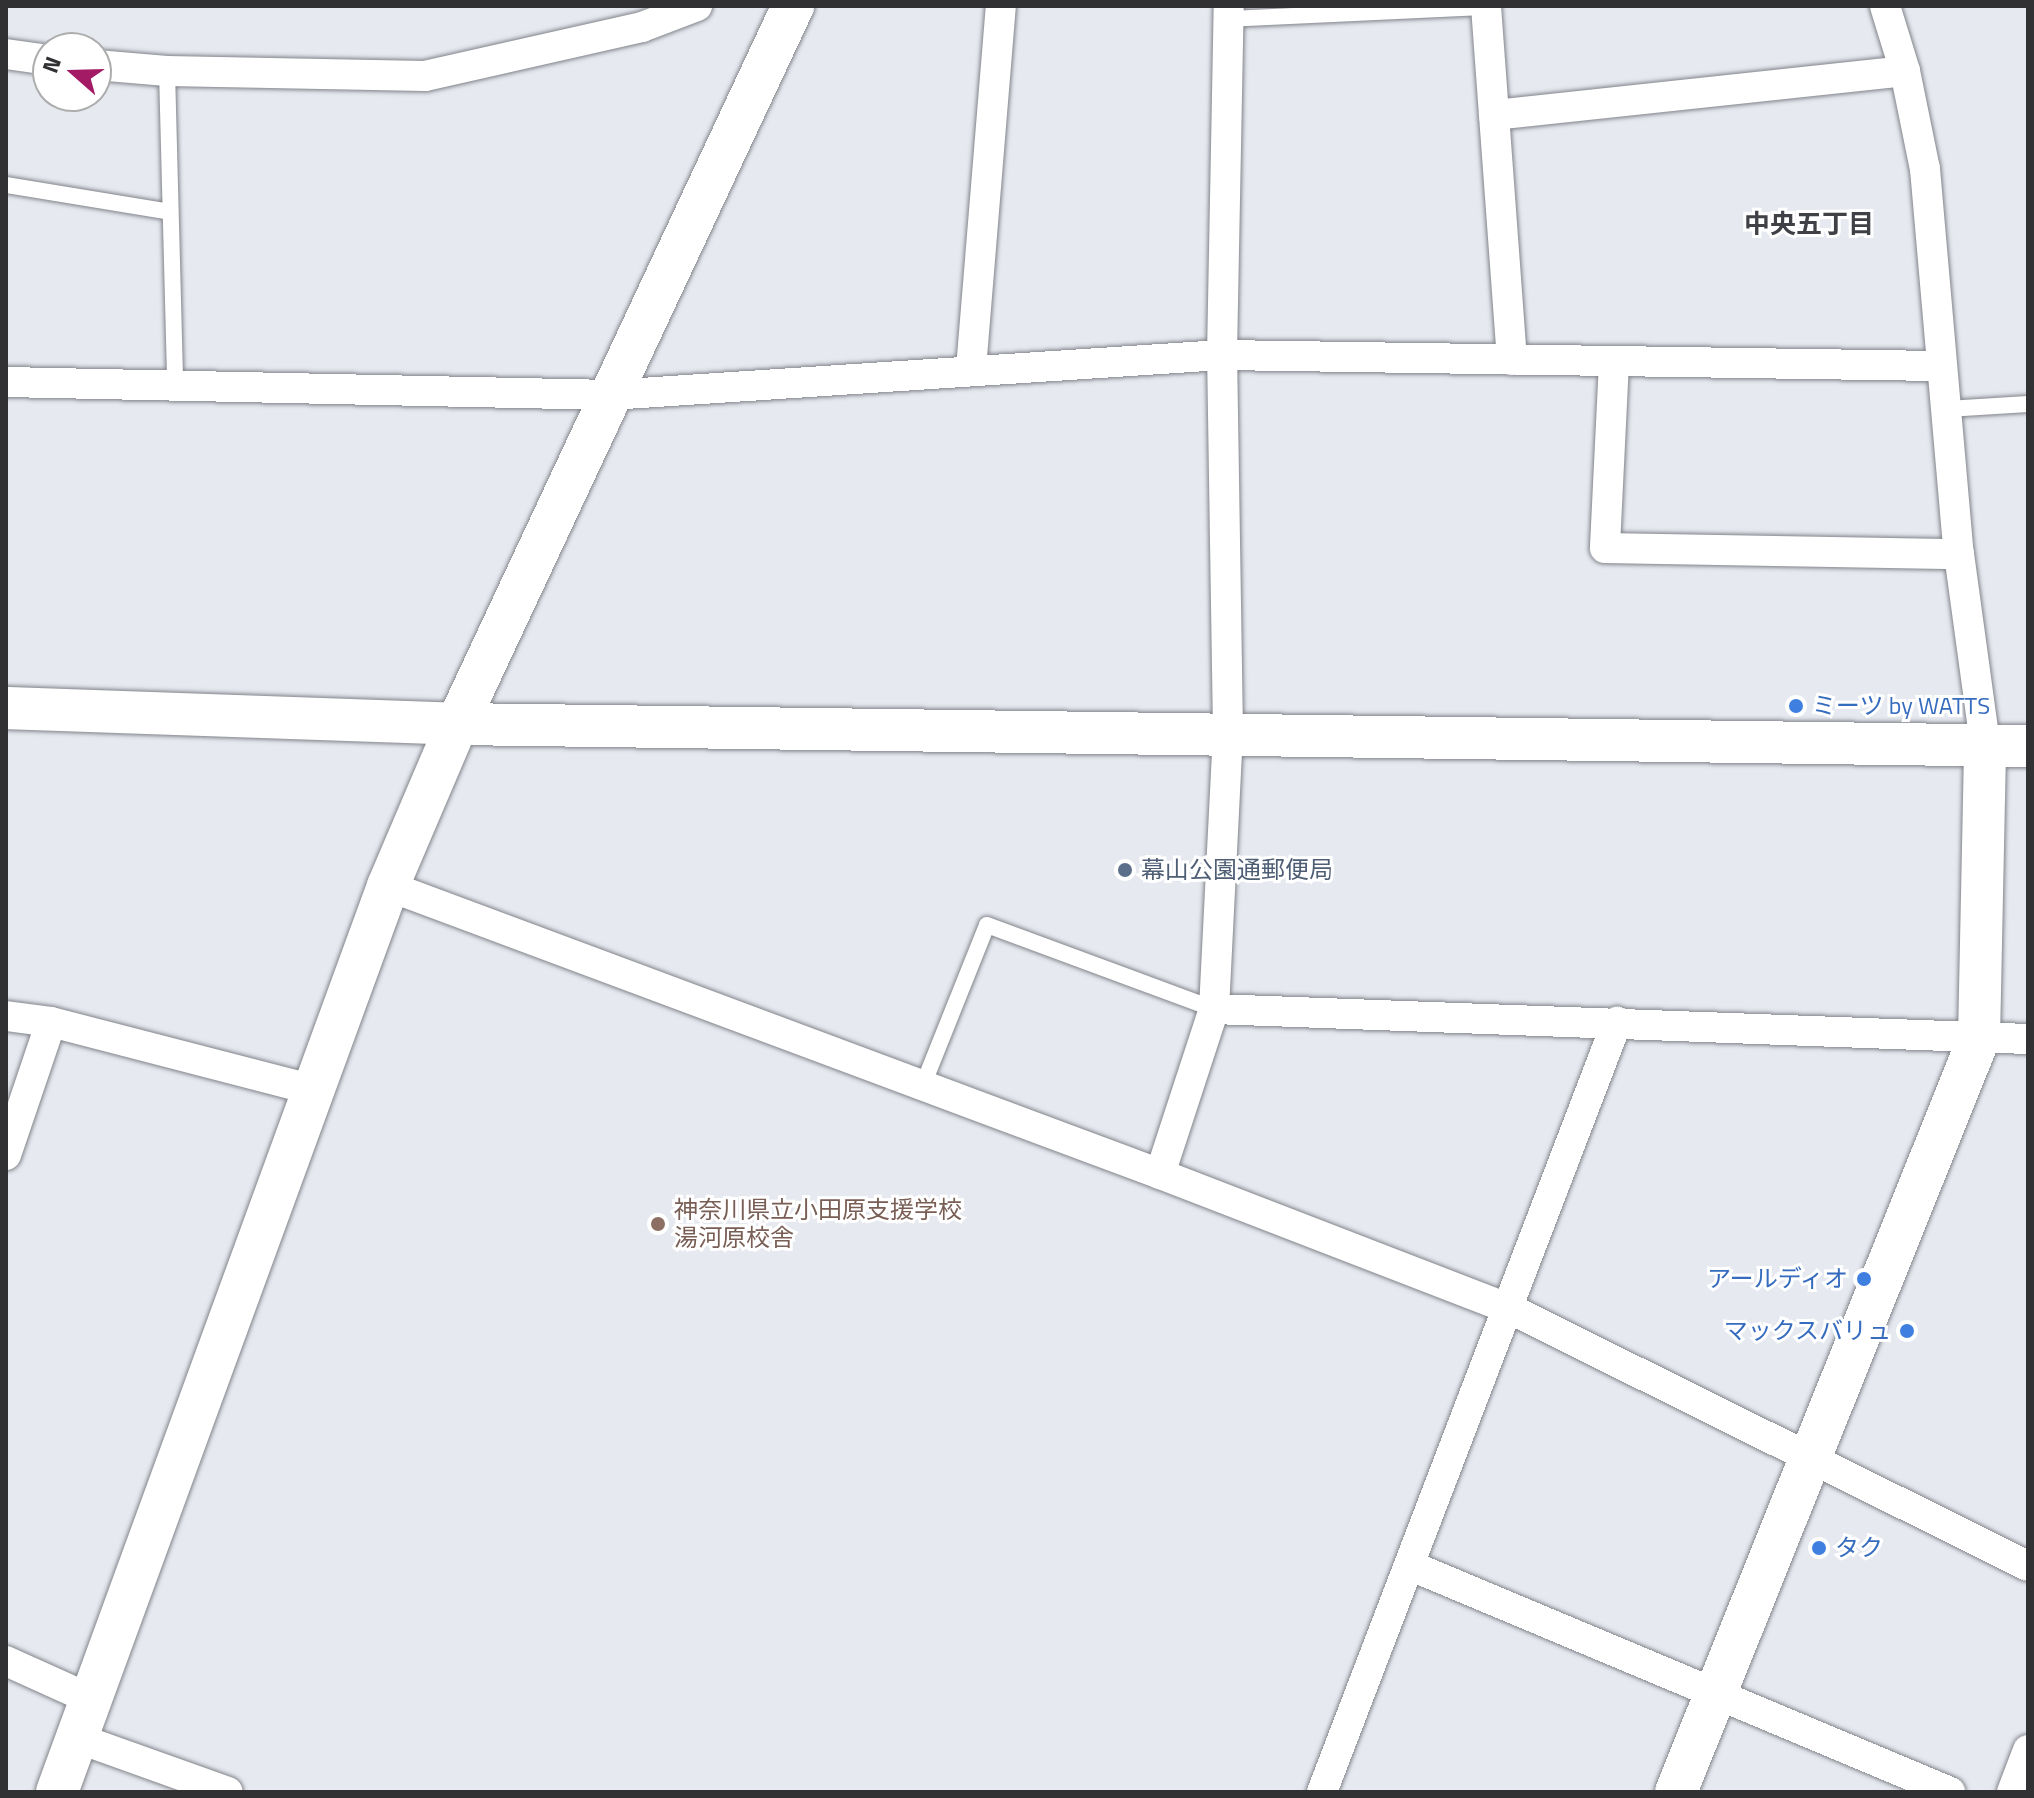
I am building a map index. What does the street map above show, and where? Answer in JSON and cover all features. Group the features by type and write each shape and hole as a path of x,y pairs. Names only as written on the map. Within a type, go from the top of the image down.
{"street":[{"path":"112,66 167,71 425,76 642,27 697,6"},
{"path":"57,1792 388,886 457,724 793,6"},
{"path":"971,369 1001,6"},
{"path":"1676,1792 1979,1038 1985,745 1959,554 1925,169 1905,71 1885,6"},
{"path":"1486,7 1512,360"},
{"path":"1160,1174 1214,1009 1228,732 1222,355 1229,12"},
{"path":"6,54 32,58"},
{"path":"1494,115 1905,71"},
{"path":"6,382 610,395 971,369 1222,355 1941,366"},
{"path":"1614,362 1605,548 1959,554"},
{"path":"6,708 457,724 1228,732 2028,746"},
{"path":"388,886 1160,1174 1508,1308 1810,1455 2028,1566"},
{"path":"1214,1009 2028,1039"},
{"path":"6,1016 51,1022 313,1090"},
{"path":"6,1155 51,1022"},
{"path":"1322,1792 1617,1022"},
{"path":"1409,1565 1950,1792"},
{"path":"6,1661 90,1699"},
{"path":"77,1738 228,1792"},
{"path":"2012,1792 2028,1750"}],"lane":[{"path":"1229,12 1486,7"},
{"path":"167,71 175,386"},
{"path":"6,185 170,212"},
{"path":"1947,409 2028,404"},
{"path":"923,1085 987,925 1214,1009"}],"place":[{"name":"ミーツ by WATTS","path":"1796,706"},
{"name":"幕山公園通郵便局","path":"1125,870"},
{"name":"神奈川県立小田原支援学校 湯河原校舎","path":"658,1224"},
{"name":"アールディオ","path":"1864,1279"},
{"name":"マックスバリュ","path":"1907,1331"},
{"name":"タク","path":"1819,1548"}],"district":[{"name":"中央五丁目","path":"1809,224"}]}
